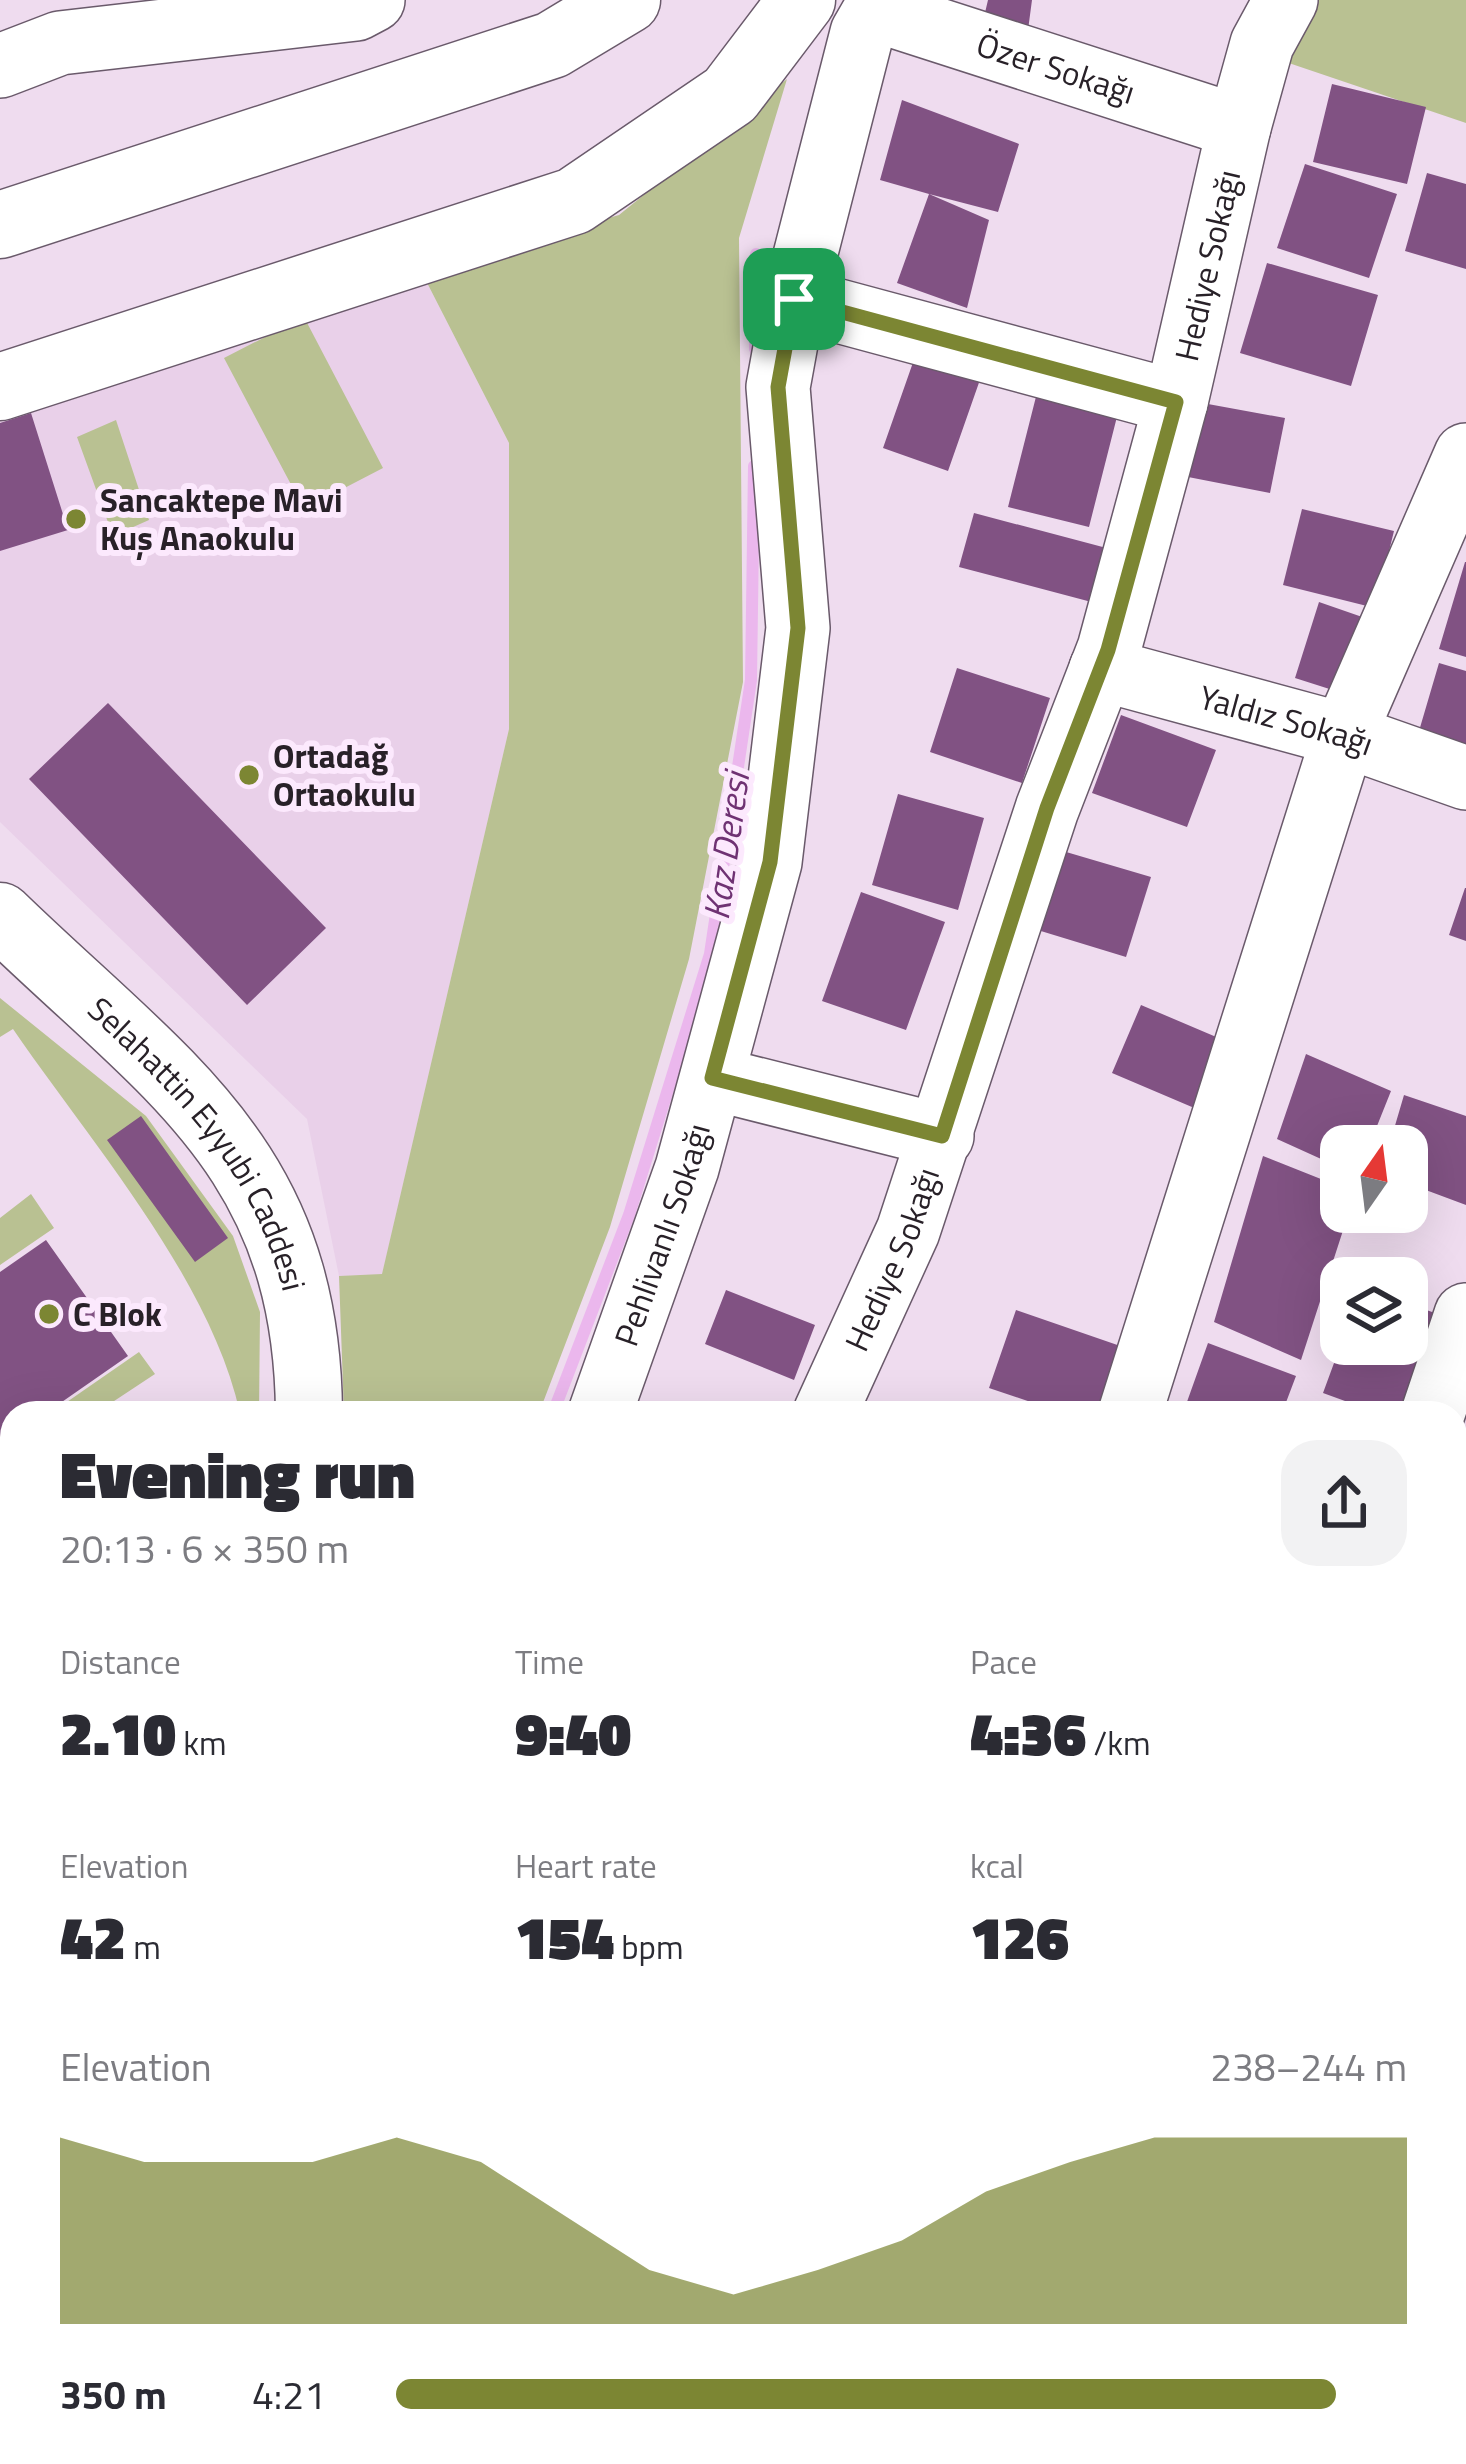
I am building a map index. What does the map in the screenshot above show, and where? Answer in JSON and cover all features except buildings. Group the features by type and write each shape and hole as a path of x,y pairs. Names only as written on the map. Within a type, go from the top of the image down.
{"main road":[{"path":"0,225 552,45 627,0"},
{"path":"0,387 574,201 730,95 802,0"},
{"name":"Selahattin Eyyubi Caddesi","path":"0,916 174,1079 255,1180 276,1222 296,1286 309,1360 309,1401"}],"street":[{"path":"0,66 60,43 356,9 373,0"},
{"name":"Hediye Sokağı","path":"830,1401 908,1231 1047,808 1101,669 1176,402 1239,127 1262,44 1286,0"},
{"name":"Özer Sokağı","path":"878,5 1239,127"},
{"name":"Pehlivanlı Sokağı","path":"604,1401 687,1168 770,862 798,628 778,387 794,299 862,33 878,5"},
{"path":"794,299 1176,402"},
{"path":"1134,1401 1344,735 1466,455"},
{"name":"Yaldız Sokağı","path":"1101,669 1344,735 1466,778"},
{"path":"712,1078 942,1136"},
{"path":"1437,1401 1466,1316"}],"shaded area":[{"name":"Ortadağ Ortaokulu","path":"421,271 509,443 509,729 382,1275 339,1276 307,1119 0,822 0,415"}],"green space":[{"path":"1306,0 1466,0 1466,123 1274,58"},
{"path":"787,79 739,238 743,682 689,959 610,1227 544,1401 344,1401 339,1276 382,1274 509,729 509,443 421,271 619,215"},
{"path":"304,317 383,468 304,509 224,358"},
{"path":"116,420 149,520 113,536 77,437"},
{"path":"0,998 146,1116 233,1236 260,1312 259,1401 236,1401 225,1362 176,1262 13,1029 0,1037"},
{"path":"31,1194 54,1228 0,1265 0,1218"},
{"path":"139,1352 155,1374 114,1401 68,1401"}],"waterway":[{"name":"Kaz Deresi","path":"755,349 756,254"},
{"name":"Kaz Deresi","path":"558,1401 629,1215 710,954 751,680 754,466"}],"place":[{"name":"Sancaktepe Mavi Kuş Anaokulu","path":"76,519"},
{"name":"Ortadağ Ortaokulu","path":"249,775"},
{"name":"C Blok","path":"49,1314"}],"route":[{"path":"794,299 1176,402 1108,650 1047,808 942,1136 712,1078 770,862 798,628 778,387 794,299"}]}
